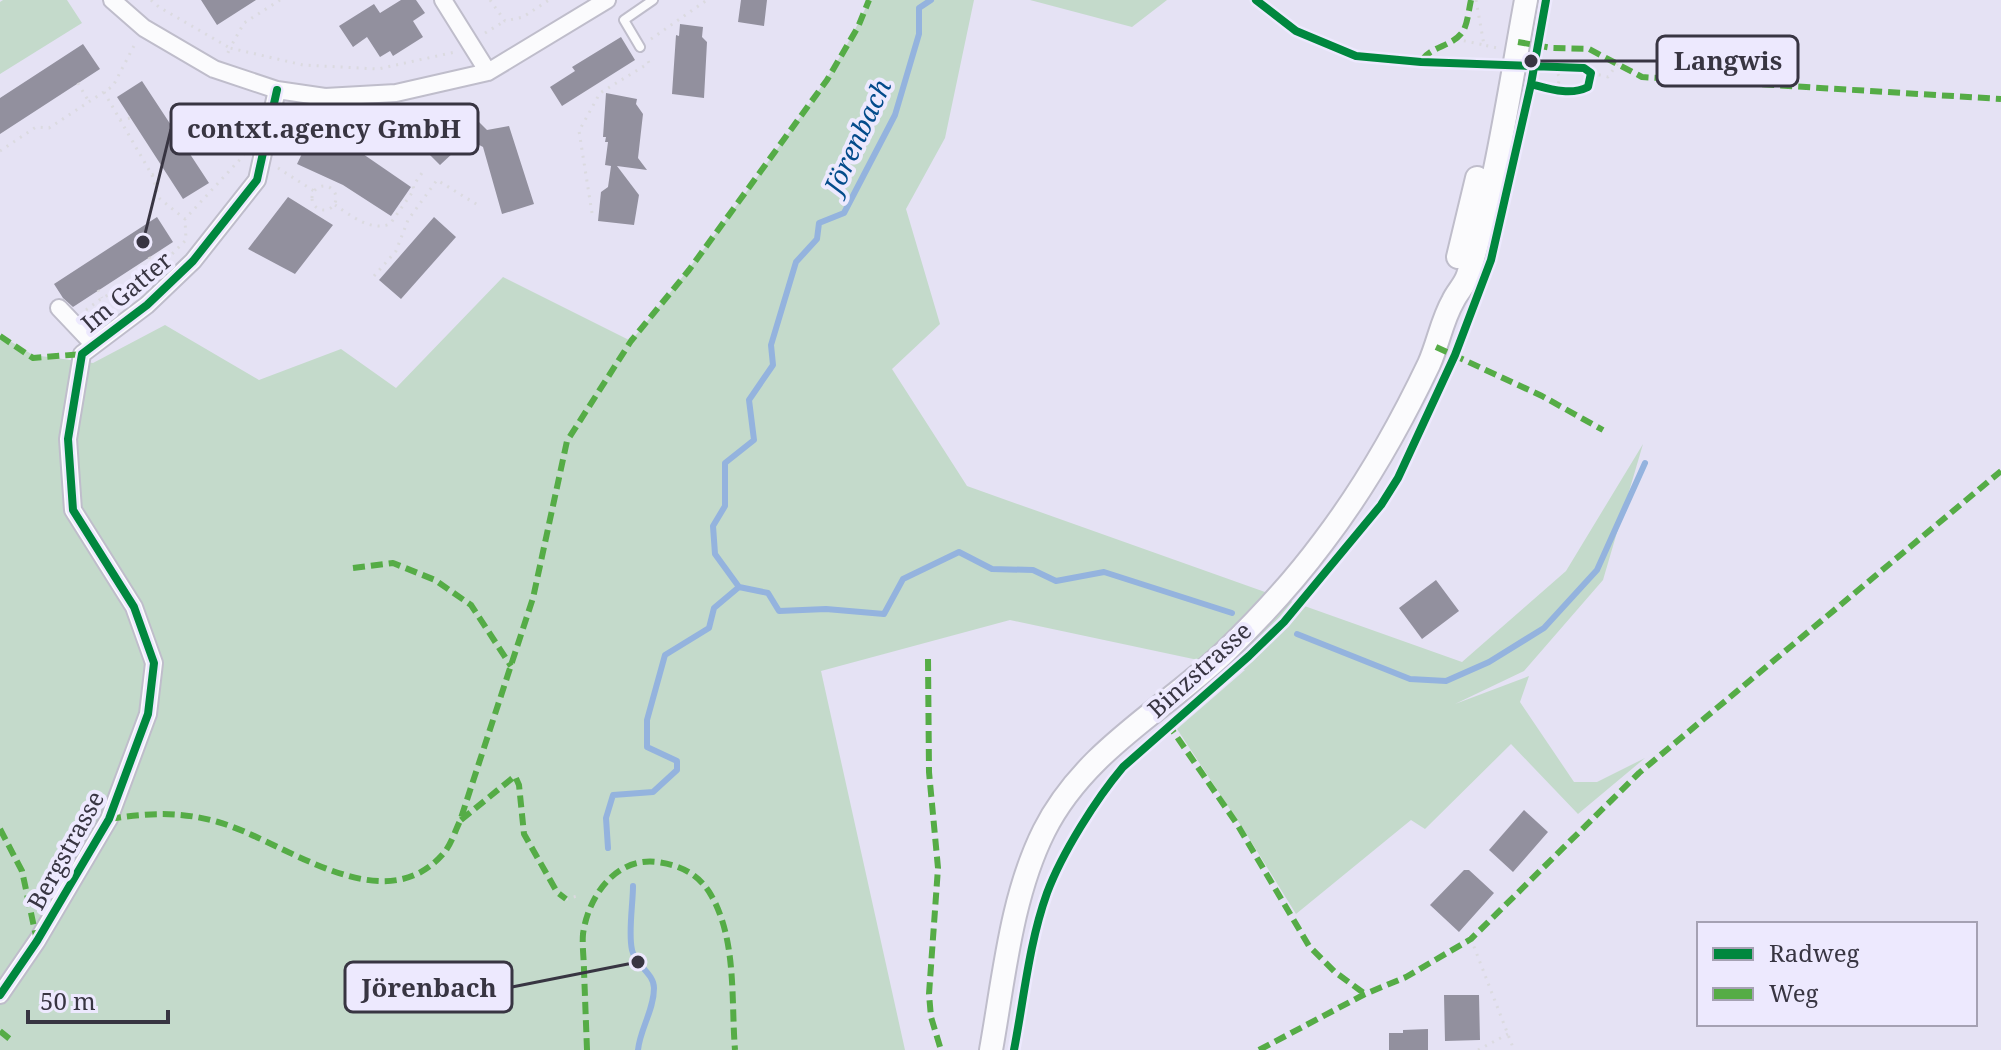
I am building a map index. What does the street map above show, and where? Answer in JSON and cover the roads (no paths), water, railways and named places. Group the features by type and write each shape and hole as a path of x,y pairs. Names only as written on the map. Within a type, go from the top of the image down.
{"main road":[{"name":"Binzstrasse","path":"1452,302 1452,278 1471,206 1493,47 1513,0"},
{"name":"Binzstrasse","path":"991,1050 1024,882 1033,855 1059,806 1093,763 1224,653 1292,581 1322,544 1371,472 1413,398 1452,302 1467,280 1486,212 1526,0"}],"street":[{"path":"112,0 144,28 214,69 277,90 325,97 396,93 488,72 607,0"},
{"path":"443,0 488,72"},
{"name":"Im Gatter","path":"59,308 71,321 88,350 147,305 193,261 257,180 277,90"},
{"name":"Bergstrasse","path":"0,995 37,941 109,819 148,714 154,663 134,607 73,510 68,439 88,350"}],"lane":[{"path":"640,47 624,20 653,0"}],"waterway":[{"name":"Jörenbach","path":"608,848 606,818 613,795 653,792 677,770 677,761 647,747 647,720 665,655 709,628 714,608 739,587 715,554 713,526 725,506 725,463 754,440 749,400 773,365 771,345 796,262 817,239 819,223 844,213 895,115 919,34 919,8 931,0"},
{"path":"1297,634 1410,679 1446,681 1489,662 1544,628 1597,570 1645,463"},
{"path":"739,587 768,593 779,611 826,609 884,614 903,579 959,552 992,569 1033,570 1056,581 1104,572 1232,613"},
{"name":"Jörenbach","path":"633,886 632,950 651,978 654,988 638,1050"}],"place":[{"name":"Langwis","path":"1531,61"},
{"name":"contxt.agency GmbH","path":"143,242"},
{"name":"Jörenbach","path":"638,962"}]}
